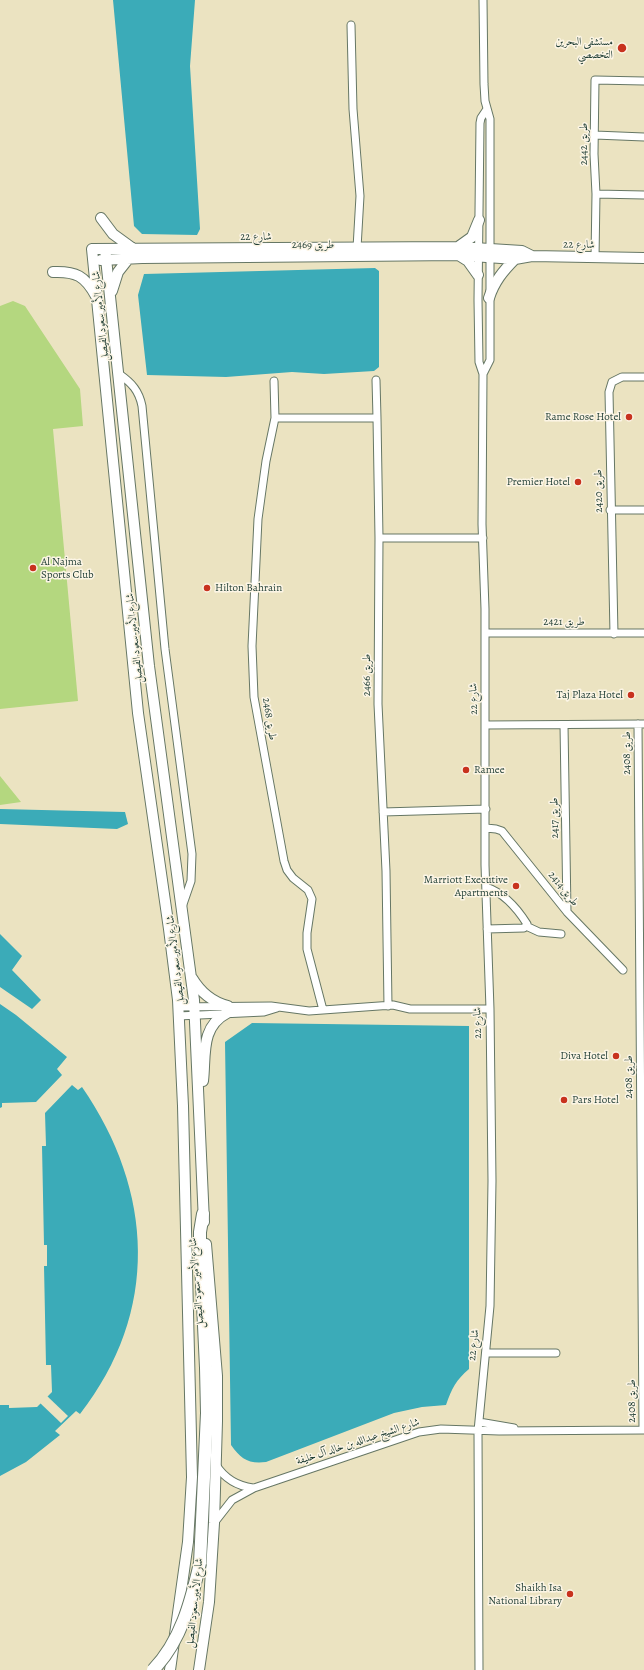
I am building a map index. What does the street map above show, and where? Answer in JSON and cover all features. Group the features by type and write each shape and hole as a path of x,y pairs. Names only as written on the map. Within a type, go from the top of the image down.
{"main road":[{"path":"153,1670 172,1647 192,1599 200,1563 207,1413 200,1232 203,1214"}],"street":[{"name":"شارع 22","path":"483,0 484,84 487,109 490,119 490,360 483,374"},
{"path":"352,24 352,109 360,196 357,248"},
{"name":"طريق 2442","path":"595,258 595,80 644,81"},
{"name":"شارع 22","path":"479,1670 478,1431 489,1320 492,1268 490,1009 486,887 483,374 479,362 478,275 480,123 481,118 487,109"},
{"path":"595,135 644,137"},
{"path":"596,194 644,195"},
{"path":"101,218 113,234 132,254 118,272 113,287 111,303"},
{"path":"478,275 468,261 458,251 472,237 479,220"},
{"name":"شارع 22","path":"132,254 357,248 458,251"},
{"name":"شارع الأمير سعود الفيصل","path":"170,1670 188,1542 192,1477 183,1106 178,1012 169,929 138,713 113,474 98,300 92,250 106,254 149,666 182,907 194,1011 203,1214 217,1376 214,1523 208,1614 198,1670"},
{"name":"طريق 2469","path":"94,261 106,254 458,251 490,253 515,259 532,256"},
{"name":"شارع 22","path":"490,253 522,251 532,256 644,258"},
{"path":"489,298 498,278 515,259"},
{"path":"53,272 66,271 81,276 92,288 98,300"},
{"path":"119,374 130,382 138,393 142,406 165,649 192,854 191,881 182,907"},
{"name":"طريق 2420","path":"614,634 610,510 609,392 612,382 622,377 644,377"},
{"name":"طريق 2466","path":"376,380 379,538 378,704 386,871 388,1006"},
{"name":"طريق 2468","path":"274,381 275,418 266,461 258,518 252,629 254,697 284,861 287,870 293,878 308,890 312,899 307,933 307,949 322,1010"},
{"path":"275,418 377,418"},
{"path":"610,510 644,510"},
{"path":"379,538 483,538"},
{"name":"طريق 2421","path":"485,633 644,633"},
{"path":"486,726 641,724"},
{"name":"طريق 2408","path":"641,724 644,1358 643,1430"},
{"name":"طريق 2417","path":"564,725 567,912"},
{"path":"383,812 486,809"},
{"name":"طريق 2414","path":"486,828 502,831 567,912 622,970"},
{"path":"486,887 499,892 506,898 527,923 526,926"},
{"path":"487,929 526,926 539,932 561,934"},
{"path":"191,976 206,996 221,1004 228,1010"},
{"path":"178,1012 279,1007 309,1011 394,1005 410,1009 490,1009"},
{"path":"198,1091 203,1082 205,1048 209,1032 214,1022 228,1010"},
{"path":"486,1353 556,1353"},
{"name":"شارع الشيخ عبدالله بن خالد آل خليفة","path":"479,1422 499,1424 520,1430"},
{"name":"شارع الشيخ عبدالله بن خالد آل خليفة","path":"214,1523 232,1500 254,1488 419,1432 441,1429 478,1431 643,1430"},
{"path":"216,1465 227,1478 235,1484 254,1488"}],"green space":[{"name":"Al Najma Sports Club","path":"13,301 25,306 80,389 83,426 53,429 78,701 0,709 0,306"},
{"path":"0,776 21,802 0,805"}],"water":[{"path":"113,0 195,0 190,66 200,229 197,235 142,234 134,226"},
{"path":"375,268 379,271 379,367 374,371 324,374 292,372 226,377 147,375 138,295 144,274"},
{"path":"0,809 125,812 128,824 117,829 0,824"},
{"path":"0,934 22,956 12,970 41,1000 32,1009 0,987"},
{"path":"0,1004 16,1015 67,1057 57,1069 62,1075 36,1102 2,1103 2,1107 0,1108"},
{"path":"252,1023 469,1026 469,1369 455,1385 446,1405 422,1407 394,1413 266,1462 246,1460 238,1454 231,1445 225,1042"},
{"path":"72,1085 78,1090 82,1087 106,1127 123,1168 134,1209 138,1251 135,1293 124,1334 106,1375 80,1414 76,1411 55,1431 60,1435 26,1462 0,1476 0,1405 9,1405 9,1408 37,1407 52,1392 51,1365 46,1365 44,1266 47,1266 47,1245 44,1245 42,1146 46,1146 45,1113"}],"pier":[{"path":"46,1395 68,1416 61,1423 39,1402"}],"place":[{"name":"مستشفى البحرين التخصصي","path":"622,48"},
{"name":"Rame Rose Hotel","path":"629,417"},
{"name":"Premier Hotel","path":"578,482"},
{"name":"Al Najma Sports Club","path":"33,568"},
{"name":"Hilton Bahrain","path":"207,588"},
{"name":"Taj Plaza Hotel","path":"631,695"},
{"name":"Ramee","path":"466,770"},
{"name":"Marriott Executive Apartments","path":"516,886"},
{"name":"Diva Hotel","path":"616,1056"},
{"name":"Pars Hotel","path":"564,1100"},
{"name":"Shaikh Isa National Library","path":"570,1594"}]}
